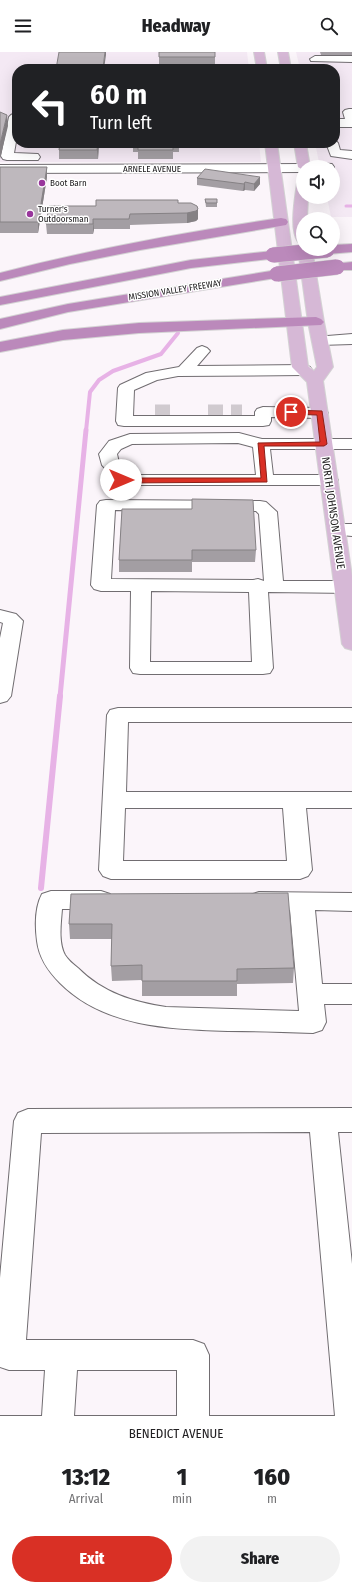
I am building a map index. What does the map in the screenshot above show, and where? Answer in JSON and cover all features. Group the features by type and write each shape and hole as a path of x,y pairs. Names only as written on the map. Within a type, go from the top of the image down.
{"highway":[{"path":"0,277 65,260 137,245 281,222"},
{"name":"MISSION VALLEY FREEWAY","path":"0,301 191,264 352,248"},
{"name":"MISSION VALLEY FREEWAY","path":"0,324 68,308 277,274 352,266"},
{"path":"0,347 63,336 132,329 316,322"}],"main road":[{"path":"260,52 261,64"},
{"path":"283,52 285,64"},
{"name":"NORTH JOHNSON AVENUE","path":"272,148 300,367 310,376 320,413 329,480 344,530 352,644"},
{"path":"301,148 302,160"},
{"path":"306,256 316,322 325,367 310,376"}],"street":[{"path":"315,60 352,59"},
{"path":"340,123 352,123 350,112"},
{"path":"12,134 7,156 43,157"},
{"path":"333,148 334,153 352,155"},
{"name":"ARNELE AVENUE","path":"0,169 296,167"},
{"path":"320,340 352,339"},
{"path":"184,371 202,351"},
{"path":"262,412 263,421 124,421 126,388 149,377 169,372 184,371 310,376"},
{"path":"125,412 155,412"},
{"path":"173,412 208,412"},
{"path":"242,412 320,413"},
{"path":"329,480 121,480 121,475 111,465 108,454 115,445 130,439 239,438 261,444 352,444"},
{"path":"261,444 265,480"},
{"path":"141,585 140,668 263,668 266,585 268,512 260,506 106,505 101,585 141,585 266,585 348,587"},
{"path":"0,616 9,618 13,621 0,696"},
{"path":"294,800 300,870 111,870 118,715 352,715"},
{"path":"114,800 352,800"},
{"path":"121,900 51,900 48,929 52,952 61,969 81,987 108,1003 140,1014 173,1019 313,1022 302,901"},
{"path":"239,901 352,902"},
{"path":"310,994 352,994"},
{"path":"206,1439 193,1355 9,1355 28,1121 338,1120 352,1423"},
{"path":"58,1433 62,1355"},
{"name":"BENEDICT AVENUE","path":"0,1433 58,1433 206,1439 352,1433"}],"shaded area":[{"path":"0,52 247,52 248,64 12,64 12,148 260,148 261,162 0,162"},
{"path":"296,52 352,52 352,217 340,217 340,212 330,212 328,204 340,204 340,160 319,160 316,148 340,148 340,64 299,64"}],"building":[{"path":"59,52 105,52 104,64 57,64"},
{"path":"159,52 215,52 215,57 159,57"},
{"path":"0,112 7,115 0,144"},
{"path":"59,148 97,148 97,150 59,150"},
{"path":"138,148 173,148 173,150 138,150"},
{"path":"0,167 47,167 38,222 0,222"},
{"path":"205,169 260,177 254,184 197,178"},
{"path":"205,199 217,199 217,203 206,203"},
{"path":"96,200 178,200 178,203 191,203 197,206 198,209 187,213 130,214 129,219 93,219 93,224 46,224 49,206 96,206"},
{"path":"192,499 253,500 256,550 192,550 192,560 119,560 122,509 192,509"},
{"path":"288,893 294,968 237,969 237,981 142,981 142,965 111,966 112,924 69,924 71,894"}],"waterway":[{"path":"346,206 352,206"},
{"path":"86,431 90,392 99,380 113,371 161,354 178,333"},
{"path":"60,697 86,430"},
{"path":"41,888 60,696"}],"tunnel":[{"path":"155,412 173,412"},
{"path":"208,412 242,412"}],"place":[{"name":"Boot Barn","path":"42,183"},
{"name":"Turner's Outdoorsman","path":"30,214"}],"route":[{"path":"121,480 265,480 261,444 324,444 320,413 291,412"}]}
